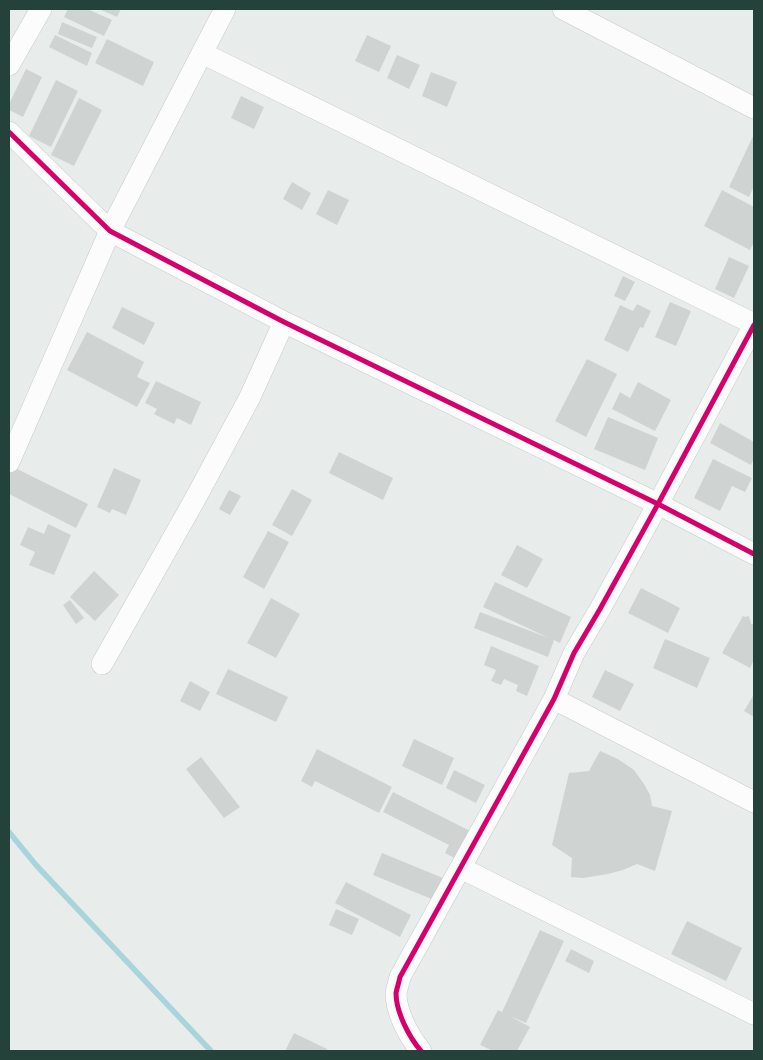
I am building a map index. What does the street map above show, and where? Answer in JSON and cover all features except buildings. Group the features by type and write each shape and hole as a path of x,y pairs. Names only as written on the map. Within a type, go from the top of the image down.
{"street":[{"path":"9,65 41,9"},
{"path":"9,462 110,231 225,9"},
{"path":"562,9 754,108"},
{"path":"202,53 754,325 658,504 574,653 554,698 400,977 396,992 399,1008 404,1024 415,1044 422,1051"},
{"path":"9,132 110,231 284,322 658,504 754,554"},
{"path":"102,664 250,397 284,322"},
{"path":"554,698 754,802"},
{"path":"461,868 754,1014"}],"waterway":[{"path":"9,832 36,865 211,1051"}],"cycle path":[{"path":"9,132 110,231 284,322 658,504 754,554"},
{"path":"421,1051 408,1032 398,1008 396,993 400,977 554,699 574,653 658,504 754,325"}]}
